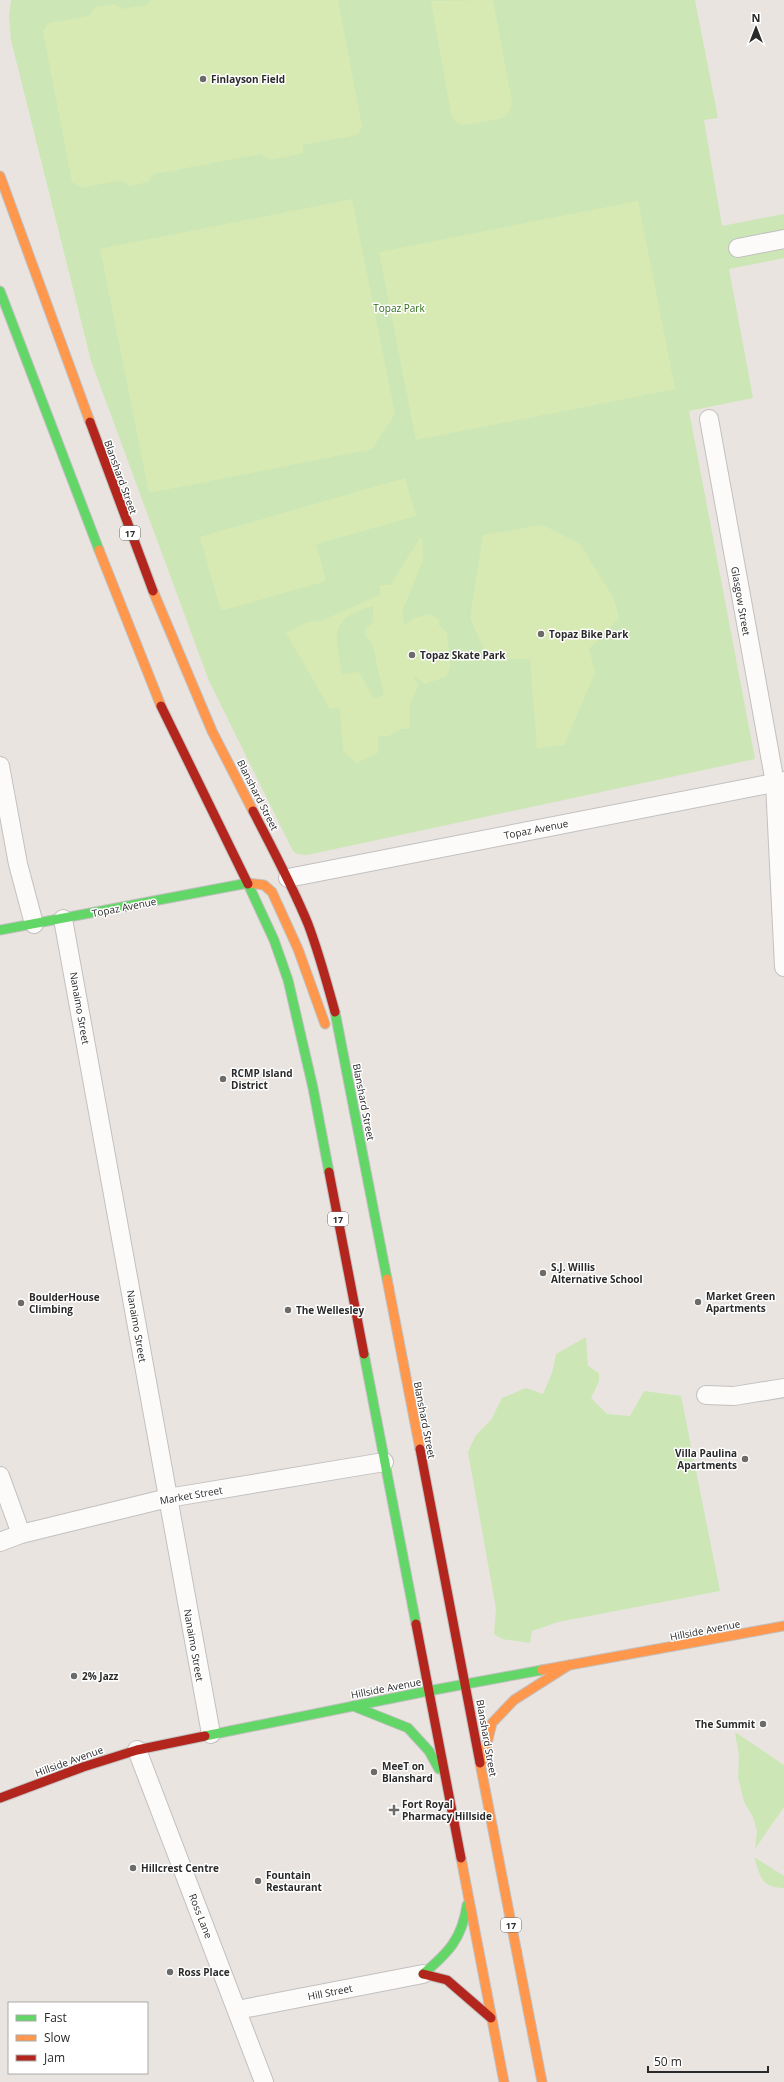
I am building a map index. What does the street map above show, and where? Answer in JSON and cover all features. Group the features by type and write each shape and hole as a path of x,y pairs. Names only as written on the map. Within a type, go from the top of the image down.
{"main road":[{"name":"Blanshard Street","path":"0,176 102,459 179,655 212,731 288,878 308,925 325,975 336,1016 542,2082"},
{"name":"17","path":"0,291 131,634 159,702 248,883 274,940 288,980 299,1023 504,2082"},
{"name":"Topaz Avenue","path":"0,930 248,883"},
{"path":"248,883 264,885 272,892 298,949 349,1083"},
{"name":"Hillside Avenue","path":"0,1798 84,1766 137,1750 428,1691 784,1626"},
{"path":"481,1767 492,1723 514,1700 569,1665"},
{"path":"353,1706 408,1728 429,1751 446,1784"},
{"path":"423,1974 451,1950 465,1924 468,1896"},
{"path":"423,1974 447,1980 491,2018"}],"street":[{"path":"738,248 784,239"},
{"name":"Glasgow Street","path":"709,419 757,696 779,782 784,967"},
{"path":"0,766 18,864 34,924"},
{"name":"Topaz Avenue","path":"288,878 779,782"},
{"name":"Nanaimo Street","path":"64,919 211,1734"},
{"path":"706,1395 734,1396 784,1388"},
{"name":"Market Street","path":"0,1542 21,1534 168,1498 384,1462"},
{"path":"0,1476 21,1534"},
{"name":"Ross Lane","path":"137,1750 264,2082"},
{"name":"Hill Street","path":"237,2010 423,1974"}],"green space":[{"name":"Topaz Park","path":"11,0 695,0 718,118 704,120 722,226 784,214 784,258 729,269 753,398 689,411 755,759 307,855 297,854 293,851 209,681 91,361 11,40 9,16"},
{"name":"Finlayson Field","path":"150,0 338,0 362,127 357,135 302,145 304,153 270,160 261,154 154,174 148,182 129,186 121,180 81,188 72,182 43,31 49,23 89,16 95,7 114,4 122,9 147,5"},
{"path":"493,0 512,105 507,114 500,119 462,125 453,119 451,113 431,1"},
{"path":"352,199 395,414 372,449 149,493 100,249"},
{"path":"638,201 675,389 416,440 379,252"},
{"path":"405,478 416,516 316,544 326,581 221,611 200,537"},
{"name":"Topaz Bike Park","path":"543,525 580,544 613,597 619,618 589,649 595,672 564,745 537,748 530,659 488,659 470,618 483,535"},
{"name":"Topaz Skate Park","path":"420,538 422,538 423,560 402,612 404,623 406,624 414,618 430,614 439,620 439,626 447,633 450,667 446,677 424,684 415,676 414,680 419,684 409,706 410,729 401,729 389,736 378,736 378,753 356,763 343,751 340,710 337,708 330,709 286,633 306,623 323,620 380,595 380,585 390,585","holes":["373,606 373,622 365,629 365,636 372,643 384,695 374,699 359,672 342,674 337,638 341,623 358,611"]},
{"path":"586,1337 588,1366 599,1373 599,1381 591,1398 607,1414 630,1416 644,1391 681,1396 720,1591 558,1622 532,1631 530,1643 502,1639 494,1634 496,1609 468,1452 476,1435 491,1420 502,1398 526,1388 543,1394 552,1373 556,1354"},
{"path":"735,1732 784,1765 784,1807 755,1849 757,1831 753,1817 744,1802 738,1777 739,1756"},
{"path":"754,1857 784,1876 784,1888 770,1886 763,1880"}],"traffic: fast":[{"path":"0,291 99,550"},
{"path":"0,930 248,883"},
{"path":"248,884 274,940 288,980 313,1088 329,1172"},
{"path":"335,1012 387,1279"},
{"path":"364,1354 416,1624"},
{"path":"205,1736 428,1691 542,1670"},
{"path":"353,1706 408,1728 429,1751 439,1769"},
{"path":"423,1974 447,1952 462,1927 467,1905"}],"traffic: slow":[{"path":"0,176 90,422"},
{"path":"99,550 161,706"},
{"path":"153,591 212,731 253,811"},
{"path":"248,883 264,885 272,892 298,949 325,1024"},
{"path":"387,1279 420,1449"},
{"path":"542,1670 784,1626"},
{"path":"483,1760 492,1723 514,1700 569,1665"},
{"path":"480,1763 542,2082"},
{"path":"461,1858 504,2082"}],"traffic: jam":[{"path":"90,422 153,591"},
{"path":"161,706 248,884"},
{"path":"253,811 302,909 319,957 335,1012"},
{"path":"329,1172 364,1354"},
{"path":"420,1449 480,1763"},
{"path":"416,1624 461,1858"},
{"path":"0,1798 83,1767 137,1750 205,1736"},
{"path":"423,1974 447,1980 491,2018"}],"place":[{"name":"Finlayson Field","path":"203,79"},
{"name":"Topaz Bike Park","path":"541,634"},
{"name":"Topaz Skate Park","path":"412,655"},
{"name":"RCMP Island District","path":"223,1079"},
{"name":"S.J. Willis Alternative School","path":"543,1273"},
{"name":"Market Green Apartments","path":"698,1302"},
{"name":"BoulderHouse Climbing","path":"21,1303"},
{"name":"The Wellesley","path":"288,1310"},
{"name":"Villa Paulina Apartments","path":"745,1459"},
{"name":"2% Jazz","path":"74,1676"},
{"name":"The Summit","path":"763,1724"},
{"name":"MeeT on Blanshard","path":"374,1772"},
{"name":"Fort Royal Pharmacy Hillside","path":"394,1810"},
{"name":"Hillcrest Centre","path":"133,1868"},
{"name":"Fountain Restaurant","path":"258,1881"},
{"name":"Ross Place","path":"170,1972"}]}
